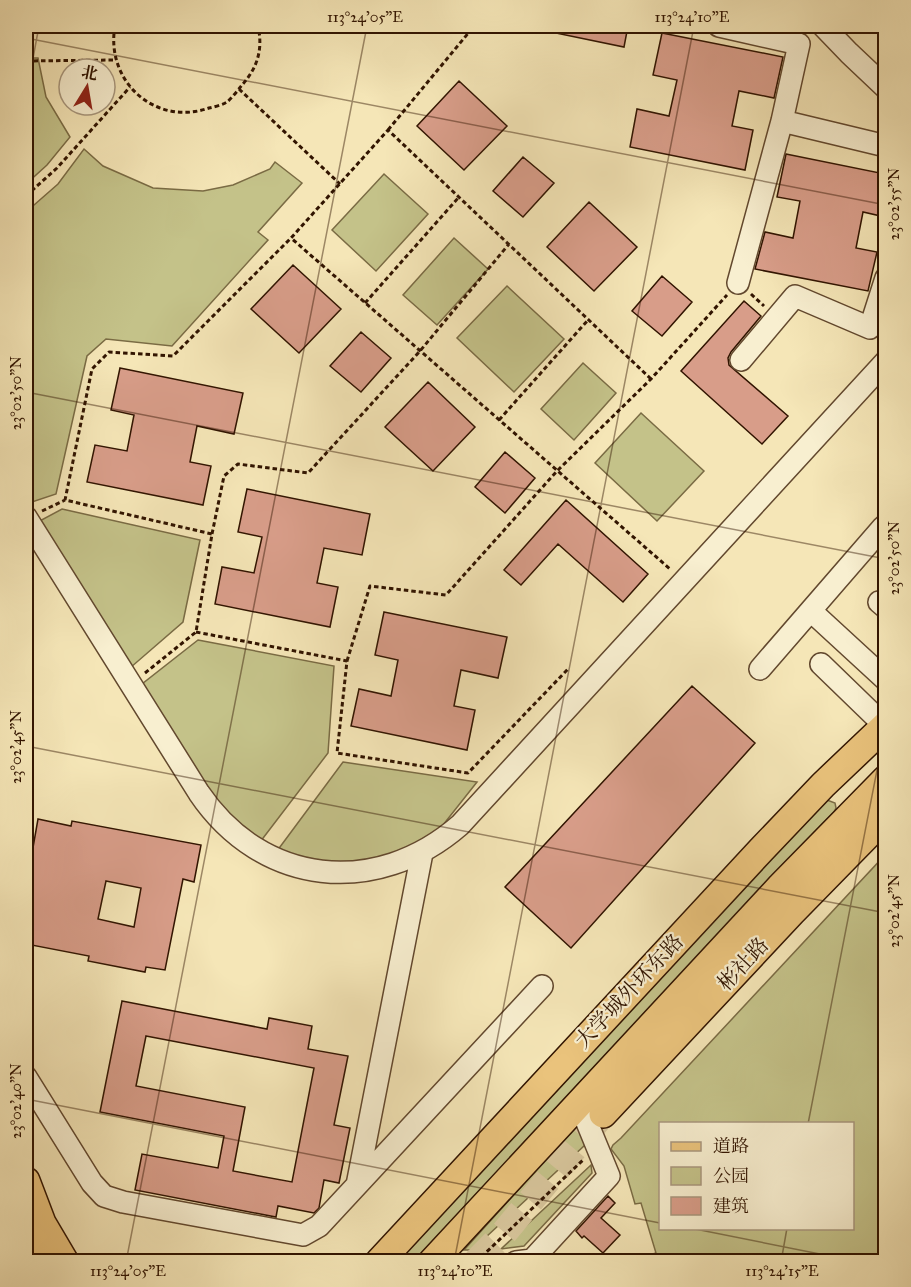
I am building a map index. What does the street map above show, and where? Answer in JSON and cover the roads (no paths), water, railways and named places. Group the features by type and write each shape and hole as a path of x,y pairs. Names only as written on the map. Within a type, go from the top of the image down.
{"main road":[{"name":"大学城外环东路","path":"379,1262 660,957 824,785 885,726"},
{"name":"大学城外环东路","path":"432,1262 591,1109 852,811 885,779"},
{"path":"824,785 838,790 845,796 852,811"},
{"name":"彬社路","path":"591,1109 792,912 885,816"},
{"path":"26,1181 38,1262"},
{"path":"34,1232 65,1262"}],"street":[{"path":"719,26 798,44 782,121 738,283"},
{"path":"823,26 885,88"},
{"path":"782,121 885,147"},
{"path":"741,360 795,296 870,328 885,278"},
{"path":"30,516 211,811 246,843 280,860 311,870 328,872 381,868 422,853 448,835 471,814 885,362"},
{"path":"760,669 884,527 885,529"},
{"path":"811,610 885,680"},
{"path":"821,664 885,726"},
{"path":"357,1185 422,853"},
{"path":"26,1077 96,1188 110,1198 303,1235 319,1226 542,986"},
{"path":"516,1262 532,1260 609,1176 591,1109"},
{"path":"26,1200 34,1232"}],"tunnel":[{"path":"476,1262 498,1240 603,1114"}]}
